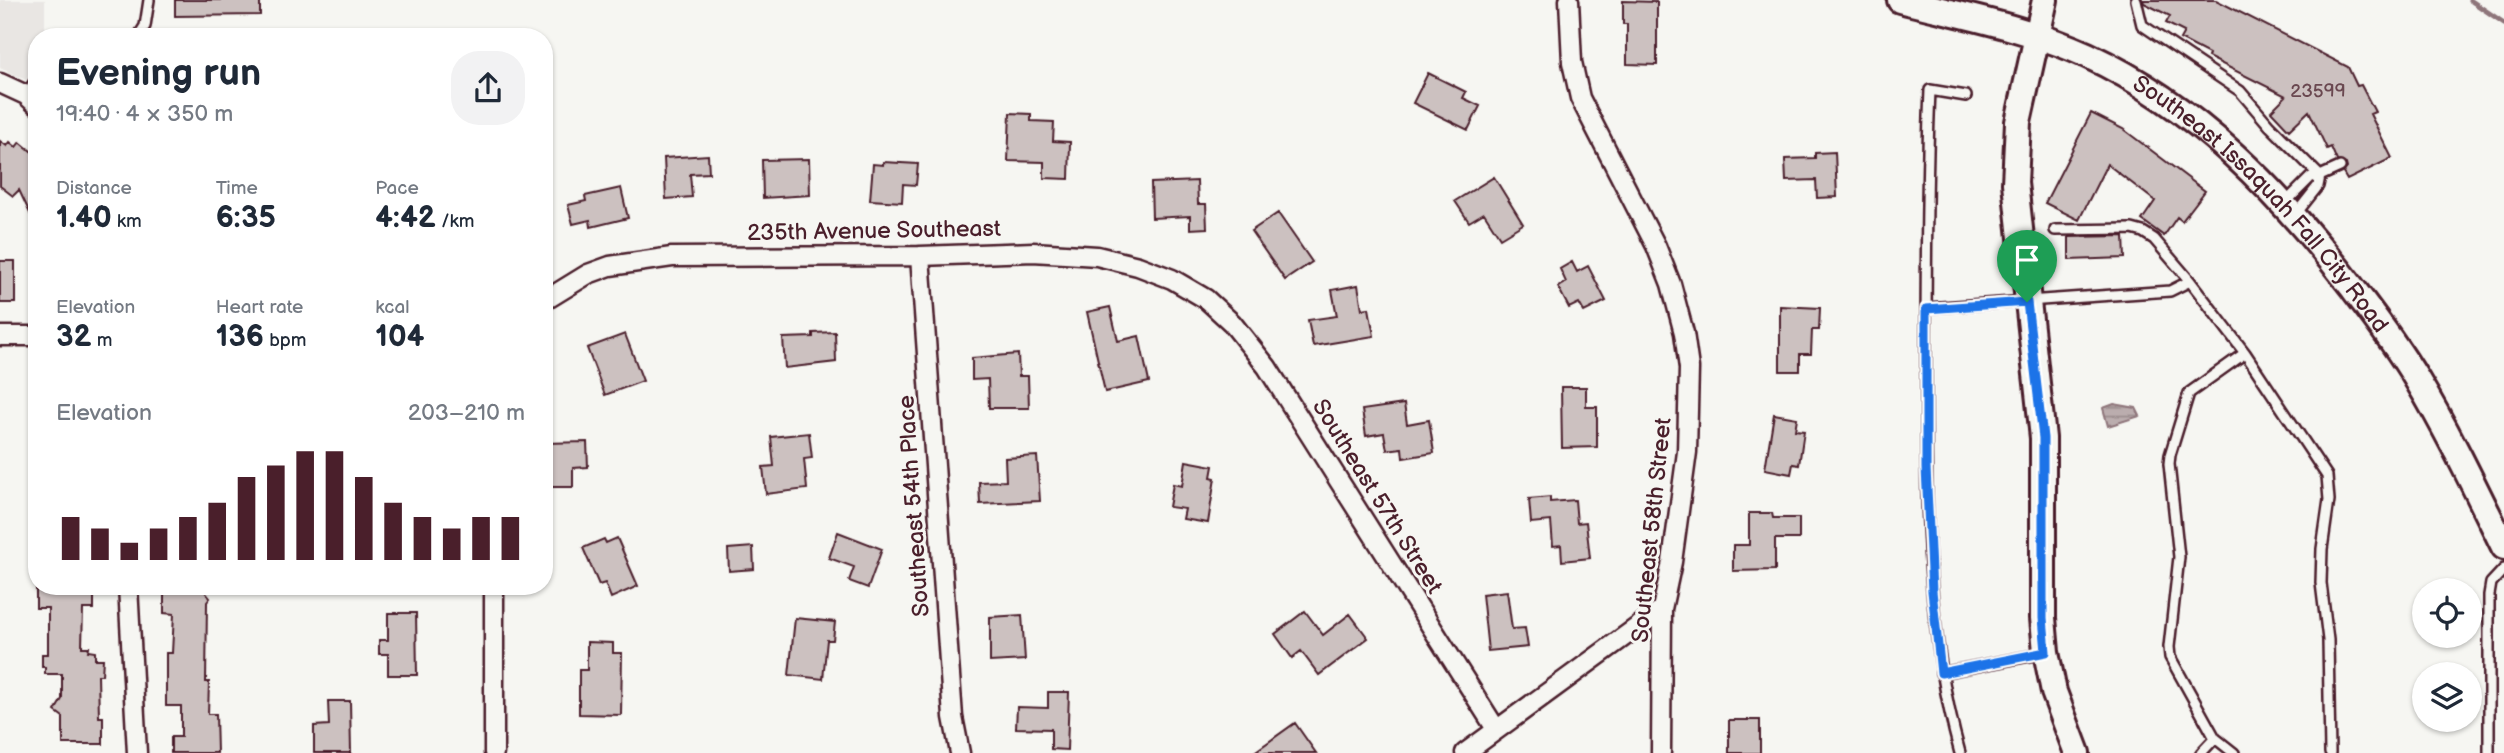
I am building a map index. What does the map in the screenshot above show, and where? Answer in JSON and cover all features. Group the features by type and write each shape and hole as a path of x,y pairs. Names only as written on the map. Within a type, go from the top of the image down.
{"main road":[{"name":"Southeast Issaquah Fall City Road","path":"1900,0 2038,36 2088,56 2131,79 2199,124 2254,172 2311,235 2415,376 2457,451 2504,547"},
{"path":"2045,0 2018,122 2015,153 2016,195 2043,438 2043,618 2046,652 2054,692 2077,753"}],"street":[{"name":"Southeast 58th Street","path":"1569,0 1572,62 1580,98 1657,246 1684,332 1689,368 1687,452 1672,562 1662,609 1661,753"},
{"path":"0,83 28,98"},
{"name":"235th Avenue Southeast","path":"553,295 588,274 610,265 638,260 672,257 920,256 1033,252 1097,256 1138,266 1172,279 1206,299"},
{"name":"Southeast 54th Place","path":"920,256 951,692 960,753"},
{"name":"Southeast 57th Street","path":"1206,299 1232,323 1267,367 1496,729"},
{"path":"0,336 28,336"},
{"path":"128,595 137,753"},
{"path":"494,595 494,753"},
{"path":"1465,753 1662,609"}],"lane":[{"path":"144,28 149,0"},
{"path":"2136,0 2142,25 2240,91 2269,125 2320,176"},
{"path":"1960,753 1941,673 1932,591 1926,468 1927,156 1930,90 1966,96"},
{"path":"2289,210 2311,177 2340,167"},
{"path":"2289,210 2318,186 2320,176"},
{"path":"2055,230 2132,229 2154,239 2245,353 2327,476 2329,485 2321,583 2328,640 2330,753"},
{"path":"1926,309 2170,291 2190,281"},
{"path":"2235,753 2216,738 2170,657 2179,557 2169,464 2189,393 2245,353"},
{"path":"2489,753 2488,595 2491,583 2504,569"},
{"path":"1941,673 2046,652"},
{"path":"2201,753 2216,738"}],"shaded area":[{"path":"0,0 45,0 45,28 28,28 26,80 0,68"},
{"path":"2114,404 2136,408 2140,416 2108,426 2103,408"}],"building":[{"path":"175,0 260,0 260,15 175,16"},
{"path":"2143,0 2216,0 2348,67 2375,112 2370,114 2392,158 2347,180 2343,173 2347,168 2346,164 2337,161 2331,147 2327,149 2309,111 2289,130 2271,111 2286,96 2208,57 2209,54 2180,39 2184,32 2166,23 2170,16"},
{"path":"1623,1 1657,2 1657,65 1627,64 1627,24 1623,24"},
{"path":"1428,73 1466,92 1463,98 1480,106 1468,130 1413,103"},
{"path":"1010,113 1031,114 1031,121 1054,122 1053,141 1070,142 1069,179 1044,178 1044,162 1008,161"},
{"path":"2091,113 2123,129 2205,191 2182,221 2177,217 2164,236 2142,220 2155,201 2107,164 2079,220 2045,203"},
{"path":"0,141 7,146 10,142 16,147 20,142 28,149 28,209 19,190 13,196 0,186"},
{"path":"1835,152 1837,197 1817,198 1816,180 1786,181 1785,159 1815,158 1815,153"},
{"path":"708,155 709,173 690,174 692,197 666,199 664,158"},
{"path":"809,159 810,195 763,198 762,160"},
{"path":"883,162 918,164 916,185 903,184 902,202 870,200 873,164 883,165"},
{"path":"1494,177 1523,224 1500,238 1484,213 1469,222 1455,201"},
{"path":"1197,181 1198,204 1206,204 1207,228 1190,229 1190,216 1152,218 1151,183"},
{"path":"621,188 628,218 591,227 590,220 573,224 568,205 586,201 585,196"},
{"path":"1278,213 1312,262 1285,280 1251,231"},
{"path":"2124,236 2125,258 2069,260 2069,237"},
{"path":"0,261 15,261 15,303 0,303"},
{"path":"1572,262 1577,272 1588,266 1606,301 1584,312 1579,303 1569,308 1558,287 1566,282 1560,269"},
{"path":"1358,285 1362,309 1369,308 1374,336 1313,346 1308,320 1337,316 1332,290"},
{"path":"1780,306 1820,308 1819,330 1812,330 1811,354 1800,354 1800,371 1780,371"},
{"path":"1110,307 1118,341 1139,336 1149,382 1105,392 1087,312"},
{"path":"835,332 836,362 785,368 783,338 813,337 813,333"},
{"path":"625,334 643,381 605,395 587,348"},
{"path":"1018,354 1019,376 1028,376 1029,408 989,408 988,379 972,380 972,358"},
{"path":"1561,387 1586,387 1586,407 1597,407 1597,447 1562,448"},
{"path":"1404,404 1407,424 1429,420 1434,453 1403,458 1402,448 1387,450 1384,433 1366,436 1362,410"},
{"path":"1774,414 1797,418 1795,430 1804,431 1799,465 1793,464 1791,474 1765,469"},
{"path":"809,433 812,458 804,459 807,489 766,494 763,467 774,466 771,437"},
{"path":"587,442 588,467 573,468 573,487 553,487 553,443"},
{"path":"1037,456 1040,501 980,504 979,482 1006,481 1005,458"},
{"path":"1186,461 1213,466 1211,477 1215,478 1208,523 1183,519 1185,509 1169,507 1173,484 1182,486"},
{"path":"1550,497 1550,502 1575,500 1577,523 1586,522 1590,558 1562,561 1561,545 1553,546 1551,521 1531,523 1529,499"},
{"path":"1749,513 1772,513 1773,518 1799,518 1799,539 1775,539 1775,570 1733,571 1733,545 1749,545"},
{"path":"838,532 882,549 868,588 849,581 854,567 829,558"},
{"path":"617,538 638,586 611,598 605,583 599,585 583,548 604,539 606,543"},
{"path":"753,547 754,569 729,571 728,549"},
{"path":"1507,591 1512,629 1525,628 1528,647 1488,651 1482,594"},
{"path":"36,595 94,595 94,609 83,609 82,647 89,647 88,651 95,652 95,659 103,659 102,675 98,675 103,744 63,744 63,717 55,711 62,699 62,674 45,674 45,667 42,667 42,654 48,654 48,608 36,608"},
{"path":"164,595 208,595 210,598 207,602 206,682 209,682 208,714 216,714 217,753 171,753 171,737 181,737 181,706 166,706 166,653 172,653 174,614 164,613"},
{"path":"1305,611 1323,635 1350,614 1368,638 1319,675 1301,651 1292,658 1275,634"},
{"path":"388,613 416,613 417,675 388,675 388,654 379,654 379,640 388,640"},
{"path":"1022,615 1025,660 990,662 990,617"},
{"path":"795,618 835,622 833,640 827,640 823,679 789,675"},
{"path":"587,642 613,643 613,653 622,653 621,715 579,714 579,670 587,670"},
{"path":"1048,692 1069,692 1067,750 1051,749 1051,729 1016,728 1017,707 1048,708"},
{"path":"328,701 350,701 351,753 314,753 314,726 329,725"},
{"path":"1729,720 1760,720 1760,753 1729,753"},
{"path":"1295,723 1316,753 1253,753"}],"waterway":[{"path":"2470,0 2504,23"}],"route":[{"path":"2027,302 2043,438 2043,618 2046,652 1941,673 1932,591 1926,468 1926,309 2027,302"}]}
